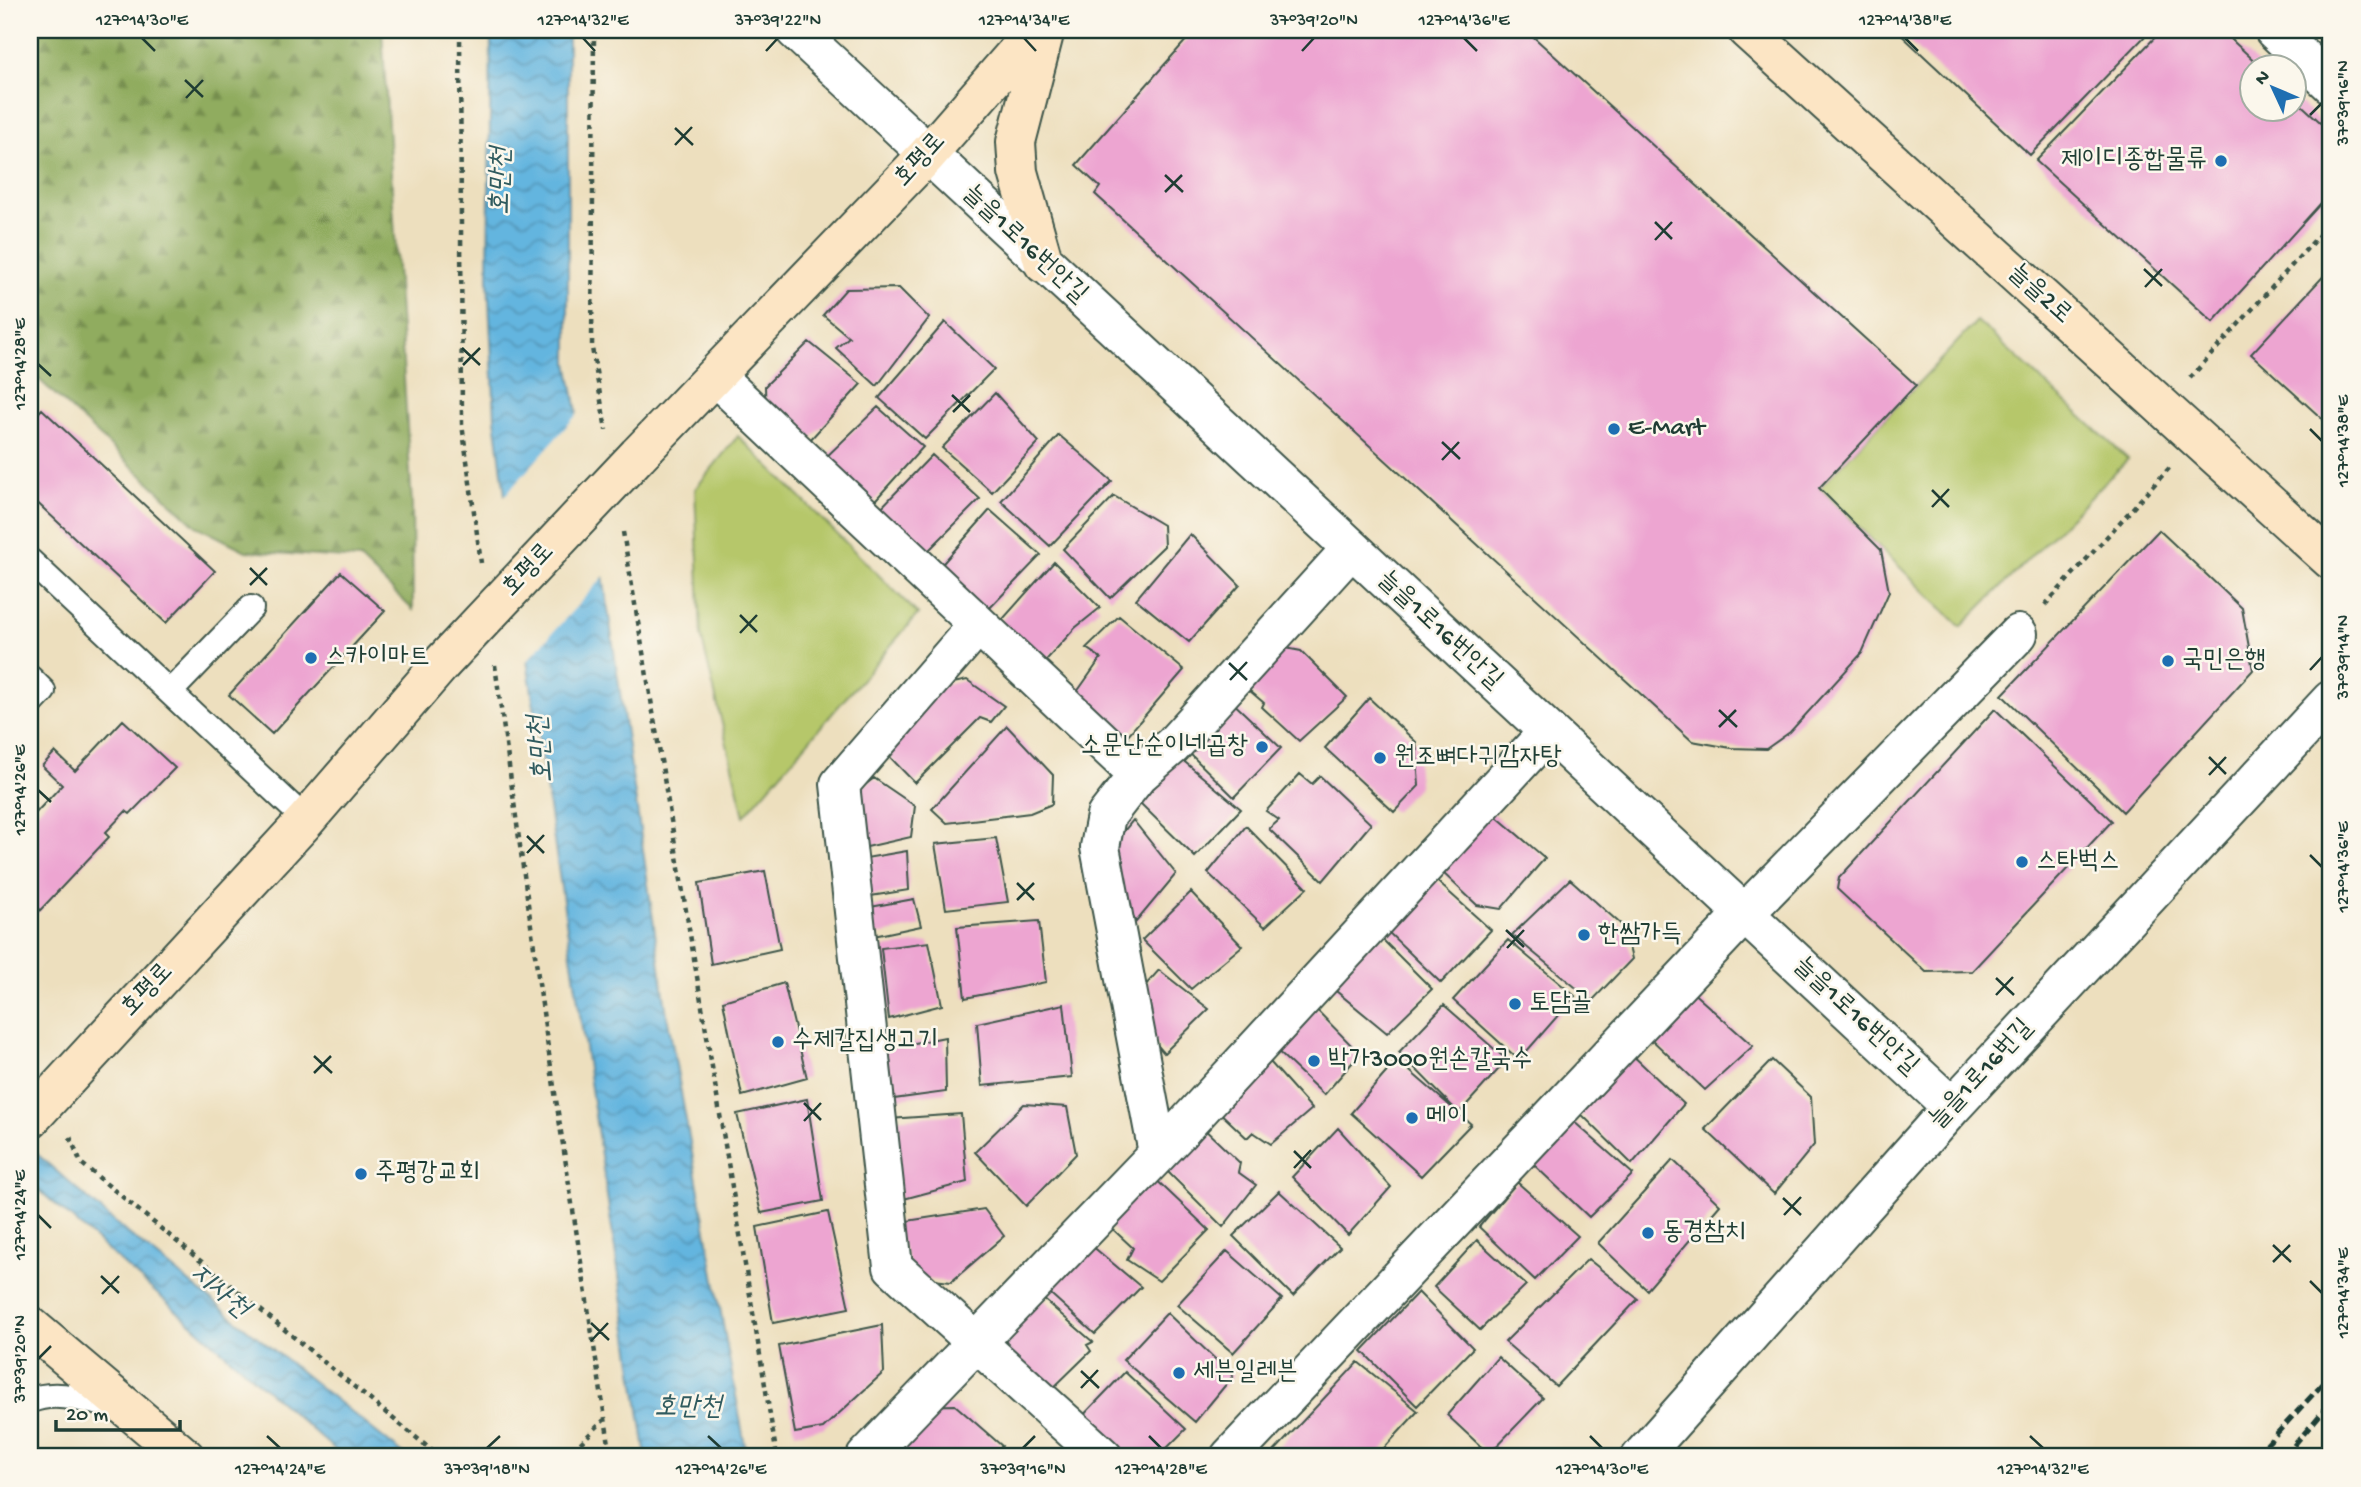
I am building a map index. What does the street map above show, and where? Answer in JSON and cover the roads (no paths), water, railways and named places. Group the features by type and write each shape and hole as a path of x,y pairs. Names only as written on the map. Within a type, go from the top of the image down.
{"street":[{"name":"늘을1로16번안길","path":"795,30 1952,1107"},
{"name":"호평로","path":"41,1107 306,820 623,449 716,377 927,155 1036,30"},
{"path":"1044,264 1018,172 1016,142 1045,30"},
{"name":"늘을2로","path":"1747,30 2331,560"},
{"path":"2274,30 2331,84"},
{"path":"716,377 976,626 1138,775"},
{"path":"1158,1153 1100,847 1106,816 1138,775 1173,745 1351,549"},
{"path":"976,626 840,784 893,1267 1103,1457"},
{"path":"1230,1457 1744,914 2018,634"},
{"name":"늘을1로16번길","path":"1641,1457 1952,1107 2331,700"},
{"path":"866,1457 1158,1153 1548,732"},
{"path":"30,1326 185,1457"}],"lane":[{"path":"30,561 306,820"},
{"path":"170,692 251,608"},
{"path":"30,678 43,691 30,705"},
{"path":"30,1401 38,1397 71,1398 129,1410"}],"water":[{"name":"호만천","path":"491,30 568,30 568,363 588,472 667,1015 747,1457 646,1457 523,633 495,419 488,280"},
{"name":"지사천","path":"30,1148 119,1226 407,1457 343,1457 30,1182"}],"railway":[{"path":"2255,1457 2331,1375"},
{"path":"2284,1457 2331,1402"}],"place":[{"name":"제이디종합물류","path":"2221,161"},
{"name":"E-Mart","path":"1614,429"},
{"name":"스카이마트","path":"311,658"},
{"name":"국민은행","path":"2168,661"},
{"name":"소문난순이네곱창","path":"1262,747"},
{"name":"원조뼈다귀감자탕","path":"1380,758"},
{"name":"스타벅스","path":"2022,862"},
{"name":"한쌈가득","path":"1584,935"},
{"name":"토담골","path":"1515,1004"},
{"name":"수제칼집생고기","path":"778,1042"},
{"name":"박가3000원손칼국수","path":"1314,1061"},
{"name":"메이","path":"1412,1118"},
{"name":"주평강교회","path":"361,1174"},
{"name":"동경참치","path":"1648,1233"},
{"name":"세븐일레븐","path":"1179,1373"}]}
